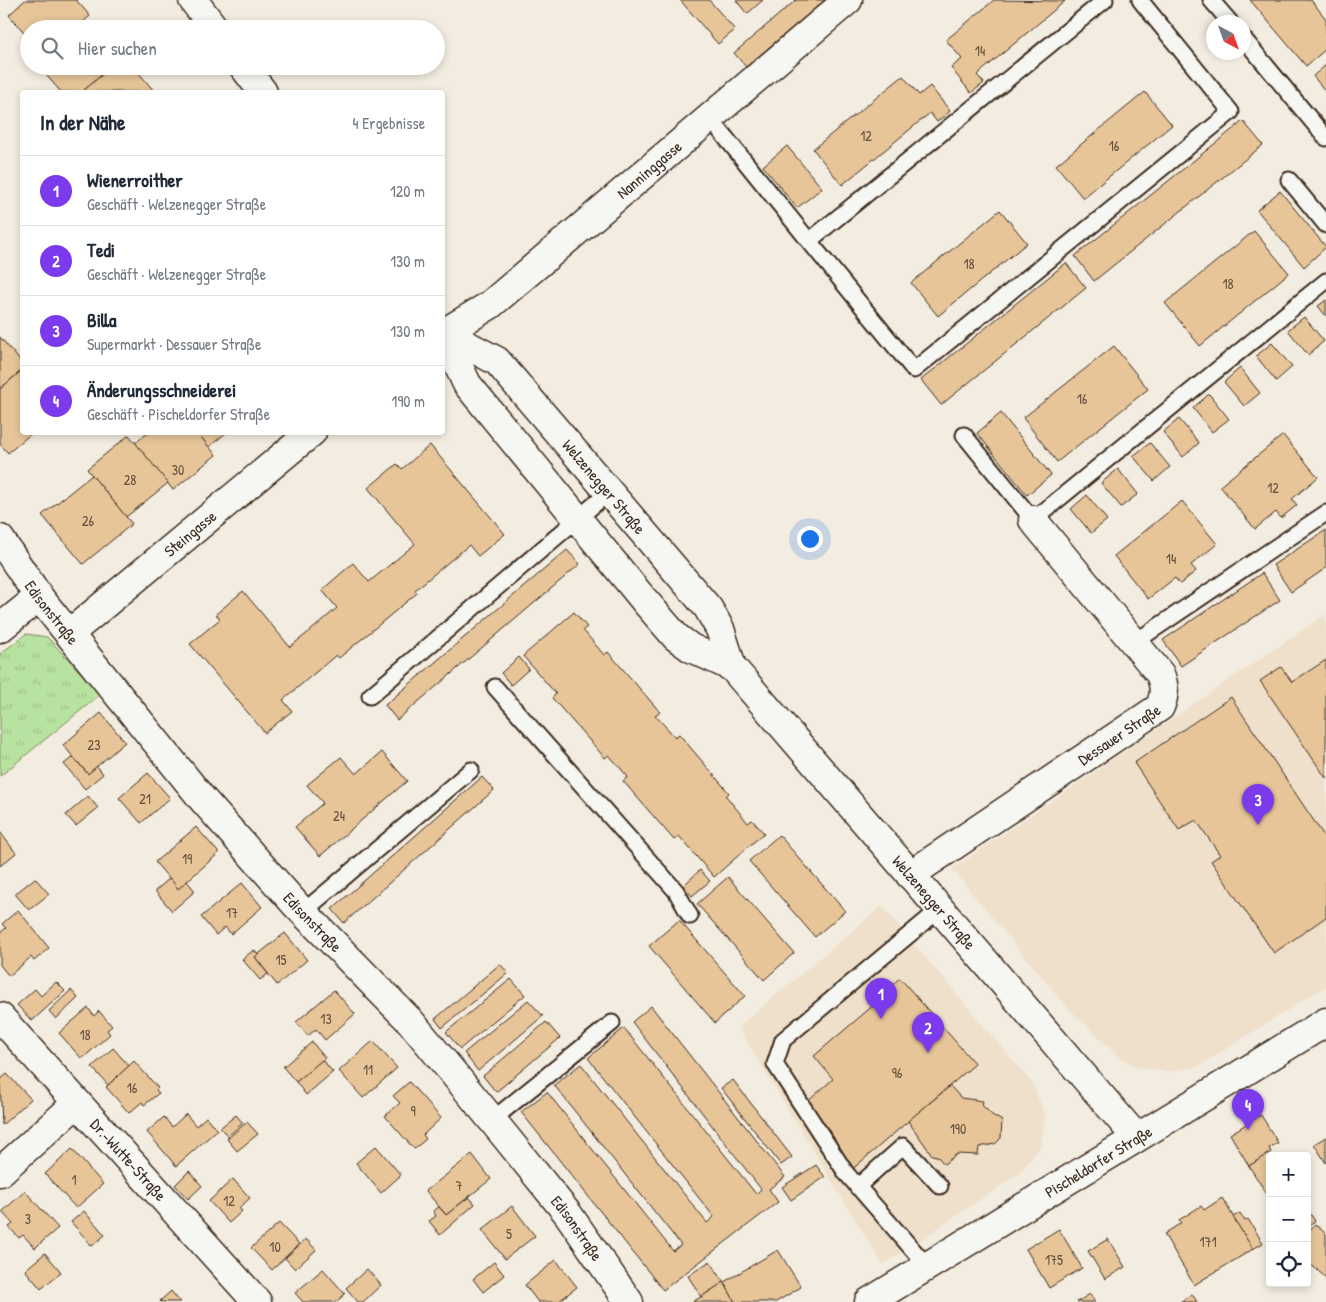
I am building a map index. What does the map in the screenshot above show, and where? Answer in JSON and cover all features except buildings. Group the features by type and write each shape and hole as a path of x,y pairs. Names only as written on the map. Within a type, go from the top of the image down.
{"street":[{"path":"193,0 208,20"},
{"name":"Nanninggasse","path":"445,332 490,305 848,0"},
{"path":"250,75 261,90"},
{"name":"Welzenegger Straße","path":"445,334 497,361 708,608 720,629 732,667 1136,1137"},
{"name":"Welzenegger Straße","path":"445,337 467,384 676,637 691,648 732,667"},
{"name":"Steingasse","path":"70,633 308,435"},
{"name":"Dessauer Straße","path":"910,875 1160,707 1164,696 1165,685 1160,674 1033,520"},
{"name":"Edisonstraße","path":"0,539 39,597 204,801 303,912 411,1022 492,1120 568,1214 629,1302"},
{"path":"0,628 39,597"},
{"name":"Dr.-Wutte-Straße","path":"0,1017 76,1104 257,1302"},
{"name":"Pischeldorfer Straße","path":"874,1301 927,1266 1326,1022"},
{"path":"0,1172 76,1104"}],"lane":[{"path":"809,241 1105,0"},
{"path":"709,117 914,370 1231,112 1140,0"},
{"path":"1211,0 1224,15"},
{"path":"1251,47 1326,138"},
{"path":"1289,180 1326,225"},
{"path":"964,435 1033,520 1326,281"},
{"path":"370,696 609,492"},
{"path":"1135,642 1326,513"},
{"path":"495,687 676,891 690,916"},
{"path":"303,912 471,770"},
{"path":"927,1266 846,1173 775,1064 783,1040 940,909"},
{"path":"492,1120 612,1023"},
{"path":"857,1187 903,1146 940,1186"}],"shaded area":[{"path":"1326,614 1326,986 1199,1066 1166,1072 1136,1067 1117,1055 1065,1005 952,869"},
{"path":"882,906 1032,1083 1045,1115 1041,1146 1020,1173 883,1265 738,1027"}],"green space":[{"path":"26,634 47,637 101,694 0,776 0,654"}],"place":[{"name":"Billa","path":"1258,825"},
{"name":"Wienerroither","path":"881,1019"},
{"name":"Tedi","path":"928,1053"},
{"name":"Änderungsschneiderei","path":"1248,1130"}]}
